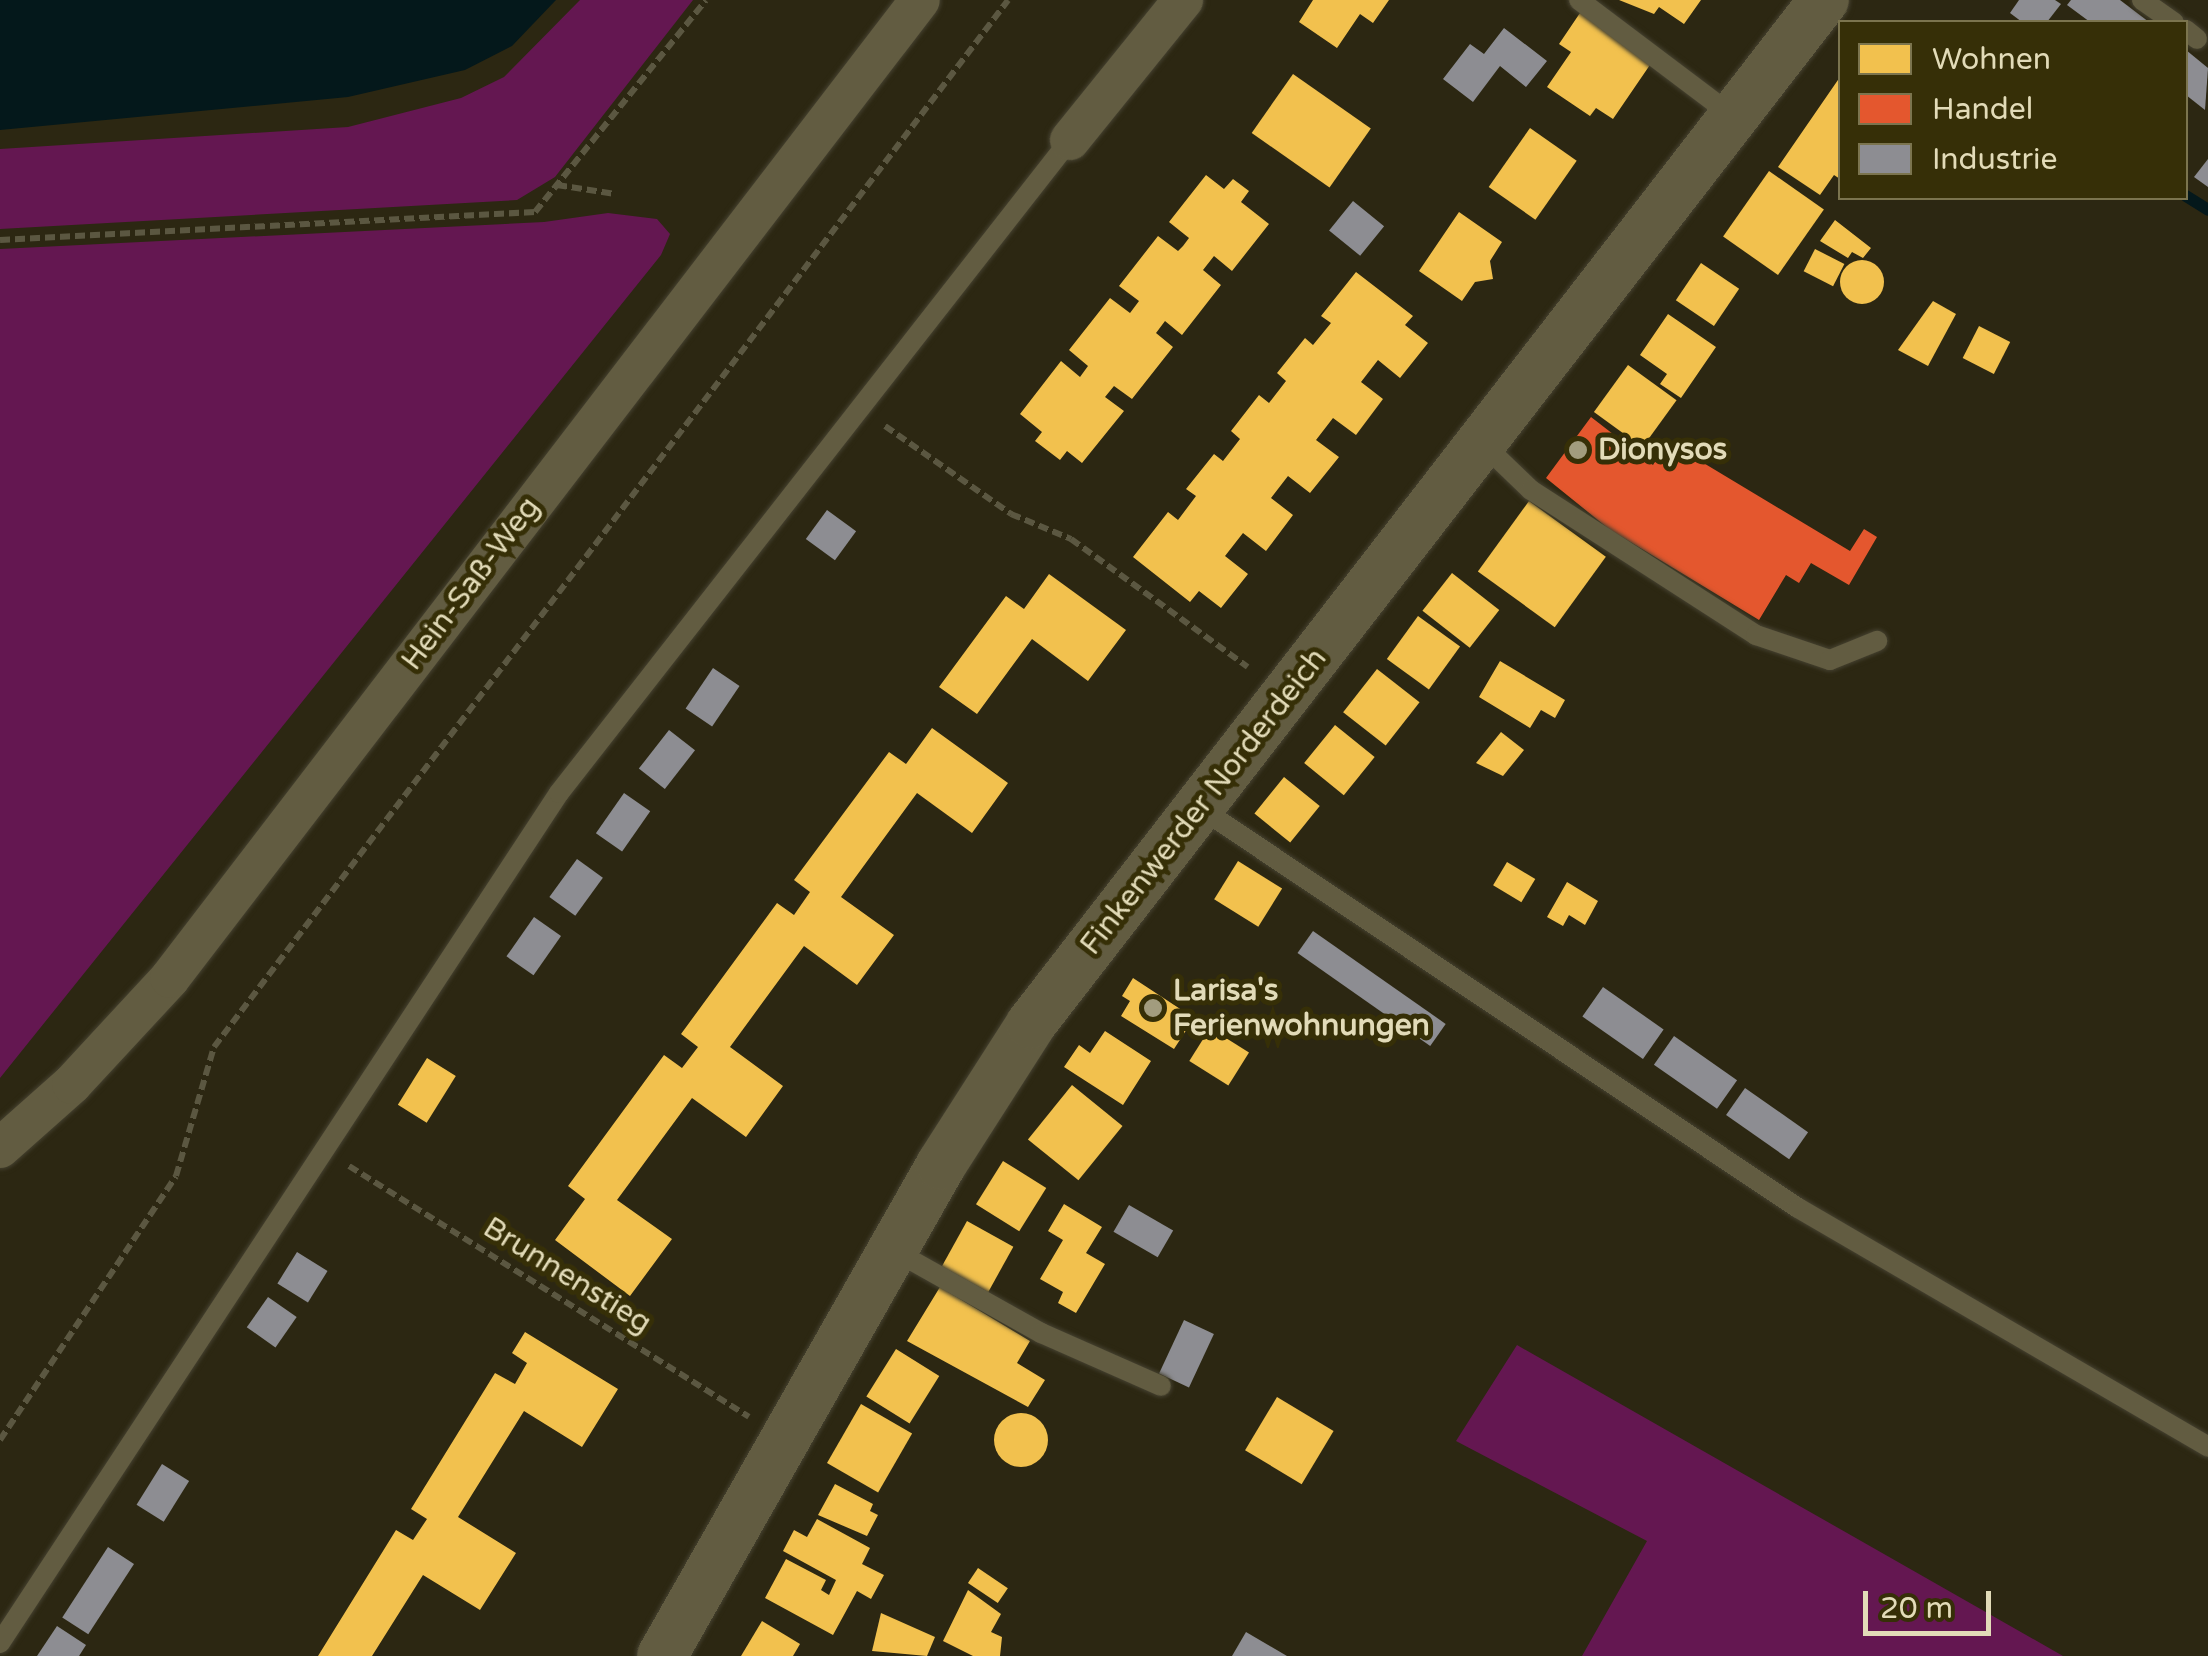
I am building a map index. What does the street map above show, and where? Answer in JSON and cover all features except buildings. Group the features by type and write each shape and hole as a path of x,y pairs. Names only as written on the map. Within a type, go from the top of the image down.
{"street":[{"name":"Hein-Saß-Weg","path":"0,1148 72,1084 170,978 920,0"},
{"path":"1070,140 1183,0"},
{"name":"Finkenwerder Norderdeich","path":"662,1656 788,1442 893,1250 1031,1024 1484,445 1824,0"}],"lane":[{"path":"1579,0 1734,118"},
{"path":"2142,0 2171,20"},
{"path":"0,1643 559,793 1070,140"},
{"path":"1484,445 1531,490 1756,635 1830,660 1877,641"},
{"path":"1200,808 1798,1208 2208,1447"},
{"path":"893,1250 1041,1333 1161,1386"}],"path":[{"path":"0,240 536,212 706,0"},
{"path":"0,1440 176,1176 214,1047 1008,0"},
{"path":"556,185 615,194"},
{"path":"860,408 1011,514 1071,539 1251,669 1263,654"},
{"name":"Brunnenstieg","path":"322,1148 788,1442"}],"shaded area":[{"path":"0,0 556,0 512,46 465,70 348,97 0,130"},
{"path":"580,0 693,0 555,177 517,200 0,229 0,149 348,127 461,98 504,77"},
{"path":"608,213 657,219 670,234 661,255 0,1078 0,249 544,222"},
{"path":"1517,1345 2063,1656 1582,1656 1647,1541 1456,1441"}],"waterway":[{"path":"2188,197 2208,210"}],"place":[{"name":"Dionysos","path":"1578,450"},
{"name":"Larisa's Ferienwohnungen","path":"1153,1008"}]}
